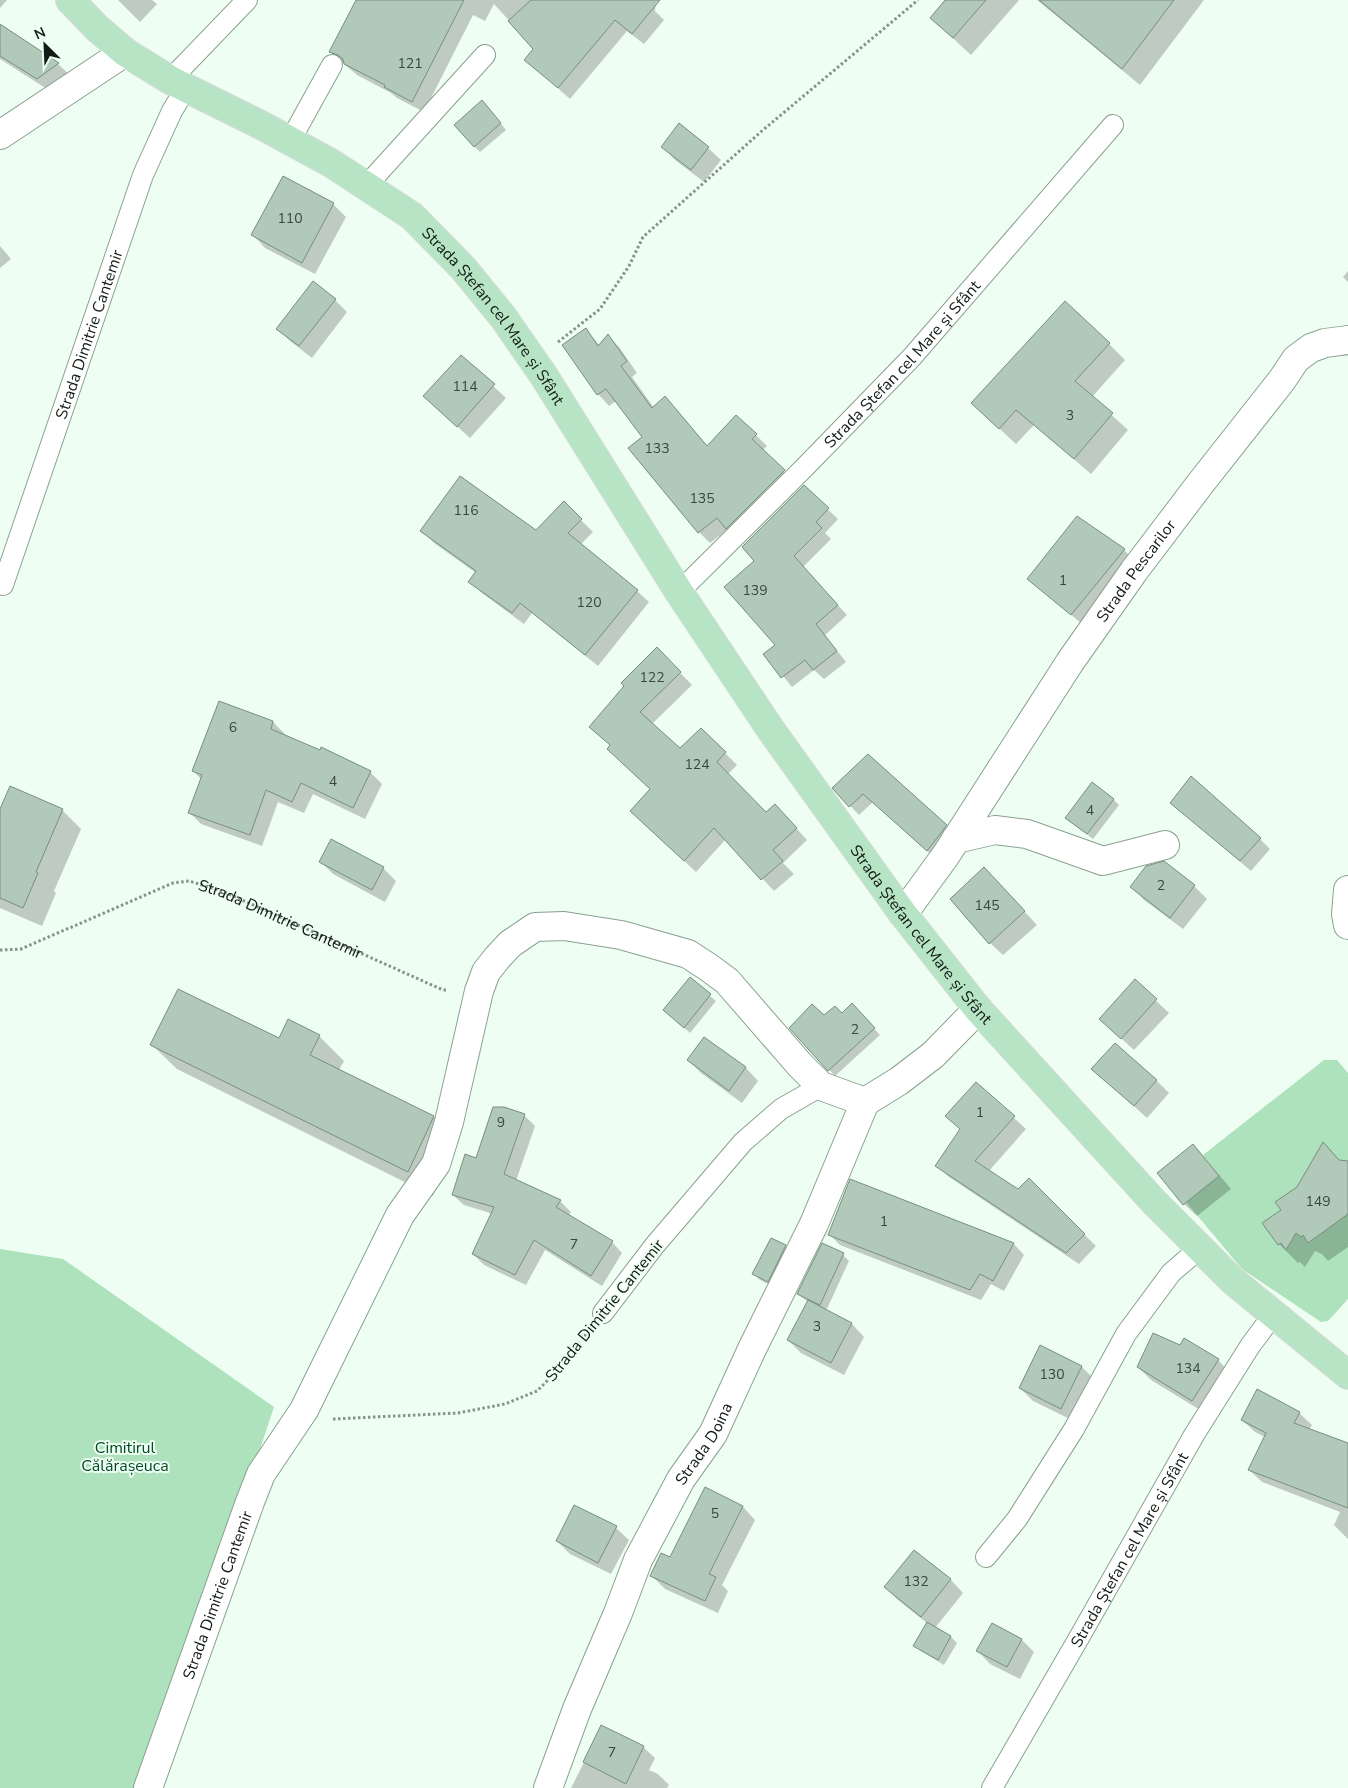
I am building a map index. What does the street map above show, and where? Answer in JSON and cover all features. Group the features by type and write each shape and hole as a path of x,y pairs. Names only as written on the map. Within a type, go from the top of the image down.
{"main road":[{"name":"Strada Ștefan cel Mare și Sfânt","path":"70,0 97,28 125,52 178,84 331,163 412,216 463,268 503,317 533,360 679,592 771,730 903,914 978,1009 1154,1202 1233,1281 1348,1375"}],"street":[{"path":"0,135 125,52"},
{"name":"Strada Pescarilor","path":"903,914 946,855 1070,662 1118,594 1296,360 1311,348 1325,343 1348,340"},
{"path":"956,839 995,830 1027,834 1103,861 1165,845"},
{"path":"1348,890 1346,914 1348,925"},
{"name":"Strada Dimitrie Cantemir","path":"148,1788 252,1495 266,1466 304,1410 400,1215 436,1164 449,1122 479,991 486,972 510,944 535,927 564,926 621,935 688,954 727,981 800,1066 821,1086 865,1102"},
{"path":"865,1102 899,1080 932,1055 978,1009"},
{"name":"Strada Doina","path":"548,1788 576,1709 618,1613 638,1560 681,1480 713,1434 752,1349 814,1224 865,1102"}],"lane":[{"path":"178,84 247,0"},
{"path":"366,186 485,56"},
{"path":"290,141 332,65"},
{"name":"Strada Dimitrie Cantemir","path":"3,585 143,175 172,111 178,84"},
{"name":"Strada Ștefan cel Mare și Sfânt","path":"679,592 912,357 1113,125"},
{"name":"Strada Dimitrie Cantemir","path":"603,1313 655,1245 743,1142 781,1110 821,1086"},
{"path":"986,1558 1017,1520 1064,1445 1126,1334 1171,1273 1200,1248"},
{"name":"Strada Ștefan cel Mare și Sfânt","path":"992,1788 1194,1435 1250,1346 1273,1315"}],"path":[{"path":"533,360 600,309 628,266 643,237 763,130 918,0"},
{"name":"Strada Dimitrie Cantemir","path":"0,950 21,949 173,883 189,880 222,891 443,990 479,991"},
{"name":"Strada Dimitrie Cantemir","path":"304,1410 312,1416 321,1419 458,1413 505,1404 537,1391 559,1369 603,1313"}],"green space":[{"path":"1324,1060 1337,1060 1348,1073 1348,1299 1328,1321 1321,1322 1242,1269 1186,1202 1219,1175 1203,1155"},
{"name":"Cimitirul Călărașeuca","path":"0,1249 63,1259 274,1407 138,1788 0,1788"}],"building":[{"path":"356,0 464,0 412,102 384,87 385,85 344,64 343,59 338,55 329,52"},
{"path":"531,0 660,0 632,34 615,20 558,88 524,60 533,49 508,21"},
{"path":"945,0 986,0 953,38 930,18"},
{"path":"1039,0 1174,0 1122,69"},
{"path":"0,24 59,63 37,79 0,56"},
{"path":"482,100 501,123 474,147 454,125"},
{"path":"679,123 709,147 691,170 661,147"},
{"path":"283,176 334,203 302,263 251,235"},
{"path":"313,281 336,299 299,346 276,329"},
{"path":"1065,301 1110,343 1075,381 1113,413 1074,459 1016,410 999,429 971,403"},
{"path":"586,328 598,346 608,334 627,361 621,366 652,408 665,396 707,446 736,415 757,434 752,439 785,470 726,529 717,518 698,533 628,448 642,437 606,389 597,395 562,345"},
{"path":"461,355 495,384 457,427 423,396"},
{"path":"460,476 536,530 564,501 582,519 568,533 638,590 585,655 520,603 512,613 468,582 476,571 420,531"},
{"path":"804,485 829,508 816,522 822,528 794,556 838,605 816,624 837,651 813,670 805,660 781,678 763,654 775,645 724,587 754,561 742,547"},
{"path":"1077,516 1125,549 1071,615 1027,579"},
{"path":"657,647 681,672 640,712 680,748 701,728 726,752 717,762 766,812 775,804 797,828 773,850 783,861 761,880 714,828 684,861 630,811 650,789 607,749 610,745 589,727 624,686 621,683"},
{"path":"219,701 273,721 271,729 320,750 321,747 371,771 353,808 301,783 292,802 266,790 250,835 188,813 202,775 192,771"},
{"path":"868,754 947,825 927,851 863,794 849,807 832,788"},
{"path":"1191,776 1261,838 1240,861 1170,803"},
{"path":"1092,782 1114,799 1087,834 1065,818"},
{"path":"10,786 63,809 23,908 0,898 0,809"},
{"path":"331,839 384,867 372,890 319,862"},
{"path":"1164,861 1195,885 1170,918 1130,887 1146,866"},
{"path":"984,867 1025,911 989,944 950,899"},
{"path":"690,977 711,994 684,1028 663,1010"},
{"path":"1135,979 1157,999 1121,1039 1099,1019"},
{"path":"178,989 279,1038 288,1019 320,1035 310,1055 434,1116 408,1172 150,1045"},
{"path":"852,1003 875,1028 828,1071 789,1028 812,1004 824,1015 835,1006 842,1013"},
{"path":"704,1037 746,1067 729,1091 687,1060"},
{"path":"1115,1043 1157,1080 1134,1106 1091,1069"},
{"path":"976,1082 1015,1116 975,1161 1018,1189 1029,1178 1085,1234 1066,1253 935,1166 960,1129 945,1116"},
{"path":"493,1107 504,1107 525,1114 504,1174 561,1200 556,1207 613,1241 591,1276 534,1240 515,1275 472,1254 494,1207 452,1195 465,1154 476,1158"},
{"path":"1323,1142 1339,1160 1348,1161 1348,1214 1308,1243 1303,1235 1301,1237 1296,1233 1286,1250 1281,1243 1278,1245 1262,1223 1281,1210 1275,1202 1297,1187"},
{"path":"1193,1144 1219,1176 1183,1205 1157,1173"},
{"path":"850,1179 1014,1243 993,1281 980,1274 970,1290 828,1235"},
{"path":"771,1238 786,1245 768,1282 752,1274"},
{"path":"822,1243 844,1253 820,1305 797,1294"},
{"path":"808,1300 852,1323 831,1363 787,1340"},
{"path":"1153,1333 1180,1345 1184,1338 1219,1359 1192,1401 1137,1367"},
{"path":"1040,1345 1082,1366 1061,1409 1019,1388"},
{"path":"1257,1389 1300,1412 1294,1423 1348,1443 1348,1508 1248,1470 1266,1433 1241,1420"},
{"path":"705,1487 743,1506 709,1574 716,1577 705,1601 650,1576 661,1553 670,1557"},
{"path":"574,1505 617,1526 598,1563 556,1541"},
{"path":"914,1550 951,1579 921,1617 884,1587"},
{"path":"927,1622 951,1636 938,1660 913,1646"},
{"path":"992,1623 1022,1639 1007,1667 976,1651"},
{"path":"601,1725 644,1746 626,1784 583,1762"}]}
